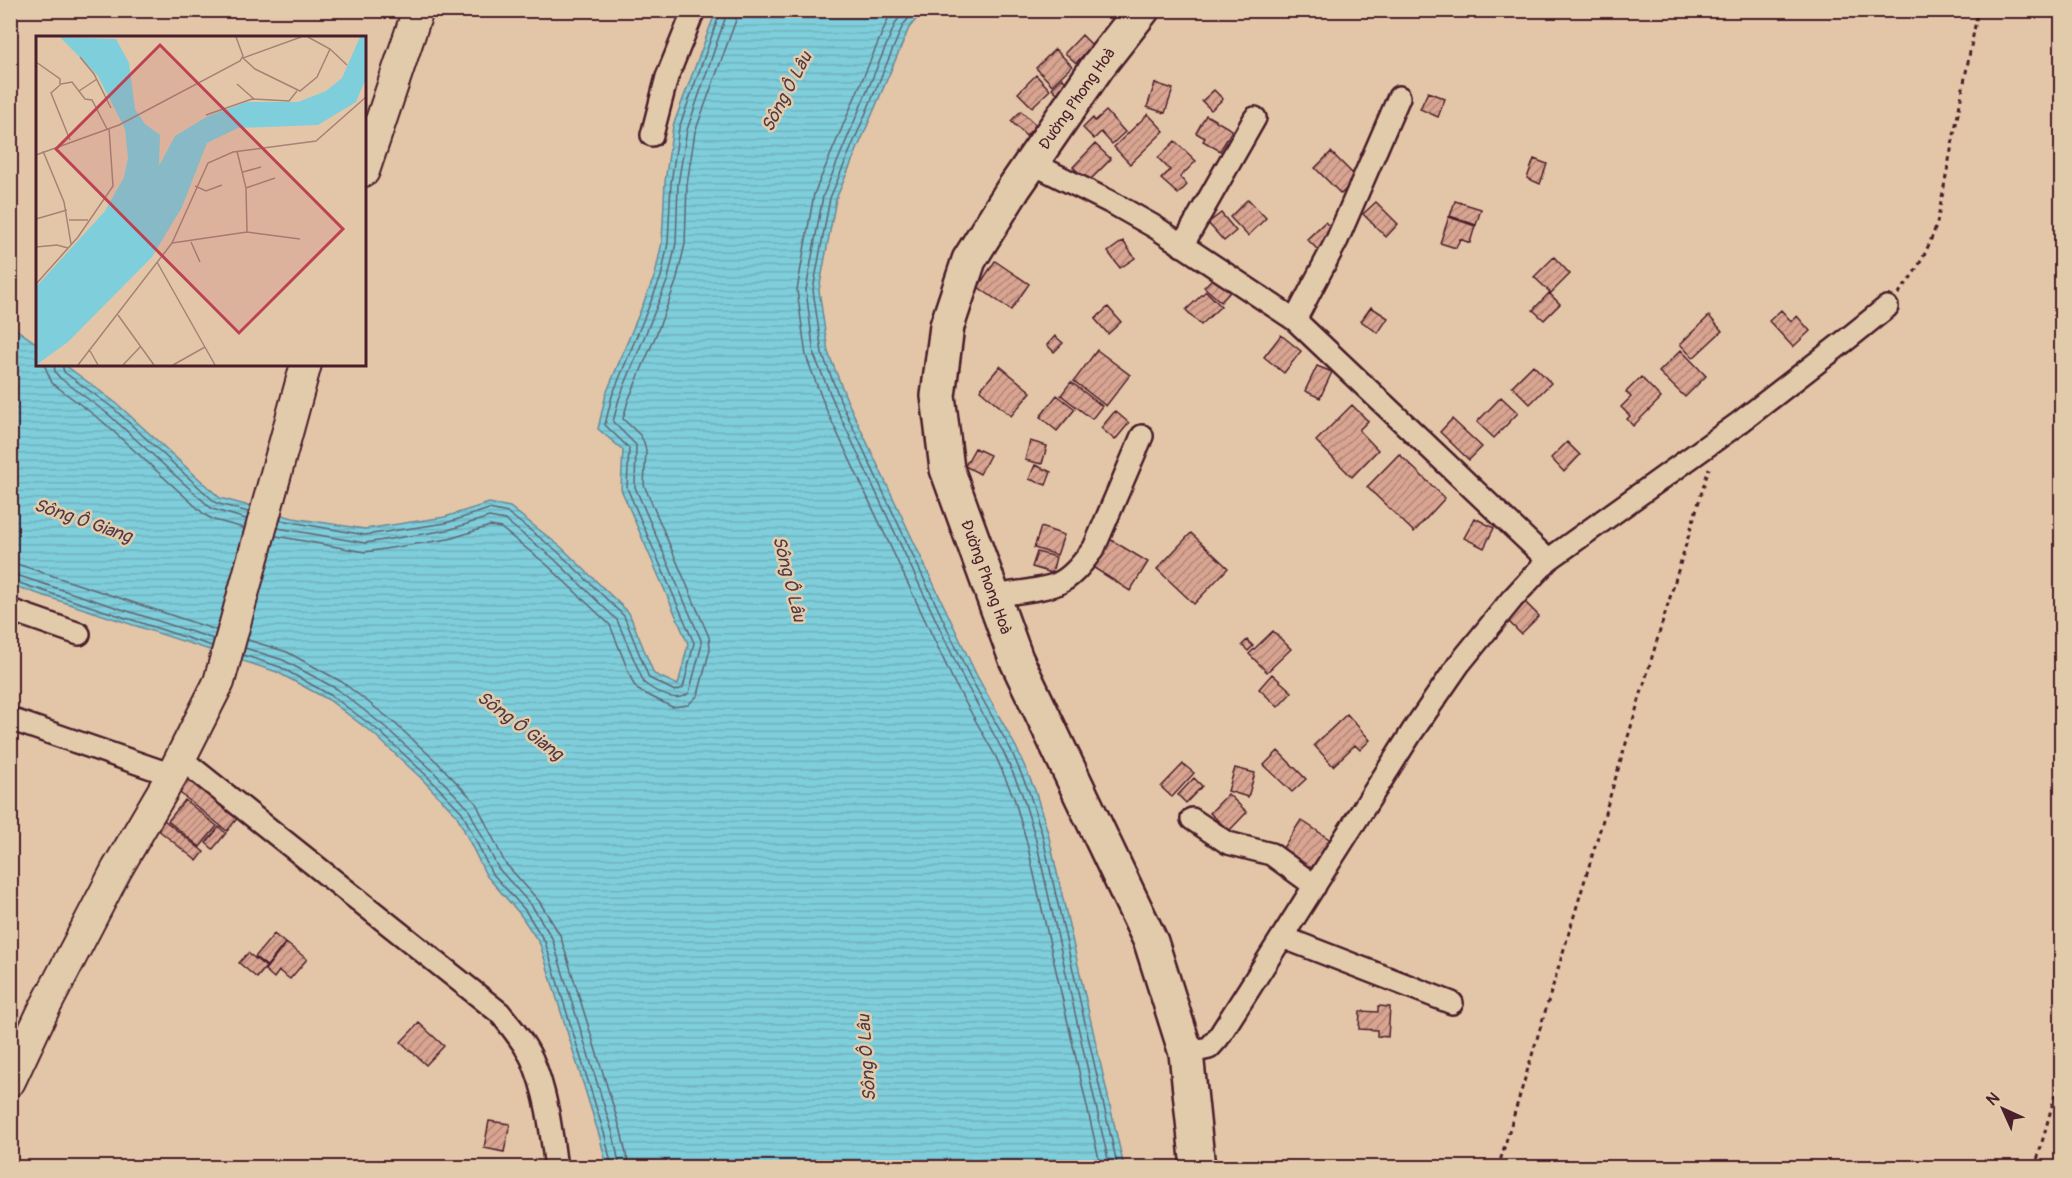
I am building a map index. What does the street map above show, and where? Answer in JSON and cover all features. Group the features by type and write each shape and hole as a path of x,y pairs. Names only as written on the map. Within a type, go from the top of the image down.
{"main road":[{"name":"Đường Phong Hoà","path":"1142,10 1098,66 969,260 946,326 938,396 947,469 1016,658 1151,942 1186,1053 1198,1167"}],"street":[{"path":"366,165 418,10"},
{"path":"652,135 667,77 694,10"},
{"path":"1295,320 1337,240 1399,97"},
{"path":"1182,246 1255,118"},
{"path":"1032,163 1155,227 1295,320 1548,560"},
{"path":"1186,1053 1209,1048 1218,1038 1412,732 1459,664 1512,599 1548,560 1739,423 1887,307"},
{"path":"10,1081 19,1039 176,766 219,682 305,366"},
{"path":"993,596 1057,584 1067,578 1083,562 1094,548 1142,436"},
{"path":"10,610 79,634"},
{"path":"10,718 176,766 500,1013 519,1037 532,1060 546,1102 556,1167"},
{"path":"1192,819 1228,843 1271,854 1315,886"},
{"path":"1282,936 1452,1003"}],"path":[{"path":"1887,307 1921,264 1937,223 1978,10"},
{"path":"1498,1167 1710,464"},
{"path":"2035,1167 2061,1069"}],"water":[{"path":"716,11 923,11 909,28 836,199 819,290 828,352 847,400 976,674 1016,747 1035,790 1048,833 1124,1167 607,1167 540,944 520,914 486,875 457,816 421,778 375,735 329,700 277,672 11,585 10,325 36,343 36,366 66,366 116,403 220,498 293,518 365,529 445,517 489,503 510,507 561,547 629,613 654,674 678,685 688,644 621,489 623,450 598,429 606,394 655,275 662,242 665,182 673,126"}],"building":[{"path":"1082,35 1092,45 1076,63 1065,53"},
{"path":"1055,49 1072,66 1052,85 1036,68"},
{"path":"1036,75 1050,90 1032,107 1018,93"},
{"path":"1062,78 1076,93 1066,102 1052,88"},
{"path":"1155,83 1173,89 1165,113 1147,107"},
{"path":"1214,90 1223,99 1211,110 1202,101"},
{"path":"1428,92 1445,99 1438,117 1420,109"},
{"path":"1021,111 1036,125 1026,136 1011,121"},
{"path":"1106,111 1125,132 1112,144 1101,132 1094,139 1083,128 1093,118 1095,121"},
{"path":"1148,114 1164,131 1130,164 1114,147"},
{"path":"1206,115 1232,130 1220,151 1203,141 1205,138 1196,133"},
{"path":"1175,141 1196,161 1180,177 1187,185 1178,194 1161,179 1170,170 1158,158"},
{"path":"1095,144 1111,159 1088,182 1073,167"},
{"path":"1331,152 1357,178 1341,194 1315,168"},
{"path":"1534,159 1547,164 1540,184 1527,178"},
{"path":"1248,199 1266,218 1248,236 1230,217"},
{"path":"1455,201 1481,209 1476,225 1450,216"},
{"path":"1376,202 1398,224 1386,237 1363,214"},
{"path":"1221,213 1236,231 1224,241 1208,223"},
{"path":"1449,217 1475,226 1470,243 1460,239 1456,248 1440,243"},
{"path":"1325,222 1338,234 1320,252 1307,239"},
{"path":"1123,241 1135,258 1120,268 1108,252"},
{"path":"1554,257 1570,274 1551,293 1534,277"},
{"path":"995,261 1029,284 1011,310 978,287"},
{"path":"1214,277 1230,292 1221,302 1204,287"},
{"path":"1206,291 1221,306 1201,325 1186,310"},
{"path":"1549,293 1560,304 1544,320 1533,310"},
{"path":"1108,307 1121,322 1108,334 1095,319"},
{"path":"1371,307 1388,318 1378,333 1361,321"},
{"path":"1781,310 1791,321 1797,316 1810,331 1793,347 1769,321"},
{"path":"1709,316 1722,331 1693,358 1680,344"},
{"path":"1281,335 1301,351 1284,373 1264,357"},
{"path":"1055,336 1063,343 1054,352 1047,345"},
{"path":"1097,350 1130,375 1106,406 1074,381"},
{"path":"1681,350 1706,376 1685,397 1659,372"},
{"path":"1533,365 1551,383 1530,404 1512,386"},
{"path":"1000,366 1031,392 1011,416 980,390"},
{"path":"1317,366 1332,372 1320,398 1305,391"},
{"path":"1641,377 1661,398 1633,426 1627,419 1630,416 1621,407 1631,397 1626,392"},
{"path":"1071,382 1102,406 1092,419 1061,395"},
{"path":"1057,395 1075,409 1057,431 1040,417"},
{"path":"1501,397 1518,413 1494,438 1477,422"},
{"path":"1352,405 1368,421 1359,430 1378,450 1352,477 1316,441"},
{"path":"1115,411 1129,423 1115,440 1101,428"},
{"path":"1452,419 1482,447 1469,460 1440,432"},
{"path":"1030,441 1047,446 1042,464 1025,460"},
{"path":"1567,442 1580,455 1564,472 1551,458"},
{"path":"975,448 990,455 980,474 965,466"},
{"path":"1399,454 1445,498 1414,532 1367,487"},
{"path":"1035,465 1051,472 1046,485 1029,479"},
{"path":"1475,518 1494,528 1484,548 1464,538"},
{"path":"1041,527 1064,535 1057,555 1034,548"},
{"path":"1191,533 1228,568 1194,604 1157,569"},
{"path":"1108,538 1148,562 1130,591 1091,566"},
{"path":"1037,552 1056,557 1052,573 1032,567"},
{"path":"1524,601 1539,616 1521,634 1506,619"},
{"path":"1273,631 1291,649 1267,672 1249,654"},
{"path":"1247,640 1253,646 1248,651 1242,645"},
{"path":"1272,674 1292,692 1278,707 1259,689"},
{"path":"1347,714 1370,740 1360,750 1355,745 1333,766 1314,745"},
{"path":"1278,751 1306,779 1292,792 1264,765"},
{"path":"1183,764 1194,773 1172,797 1161,787"},
{"path":"1235,768 1255,773 1248,797 1228,791"},
{"path":"187,774 239,816 227,831 175,789"},
{"path":"1194,778 1202,786 1186,803 1178,795"},
{"path":"1228,794 1247,812 1229,831 1210,813"},
{"path":"185,800 217,826 200,847 168,821"},
{"path":"164,820 204,852 197,861 157,829"},
{"path":"1301,820 1335,843 1313,876 1279,854"},
{"path":"219,827 226,833 213,849 206,843"},
{"path":"274,934 285,943 267,966 255,957"},
{"path":"286,943 307,959 290,979 279,971 274,978 265,970"},
{"path":"248,953 266,967 257,978 239,963"},
{"path":"1378,1006 1390,1007 1388,1037 1377,1036 1377,1030 1359,1029 1360,1011 1378,1012"},
{"path":"419,1023 444,1046 426,1065 401,1042"},
{"path":"489,1121 510,1124 504,1152 484,1148"}],"water label":[{"name":"Sông Ô Lâu","path":"787,92"},
{"name":"Sông Ô Giang","path":"83,521"},
{"name":"Sông Ô Lâu","path":"789,579"},
{"name":"Sông Ô Giang","path":"520,726"},
{"name":"Sông Ô Lâu","path":"867,1058"}]}
